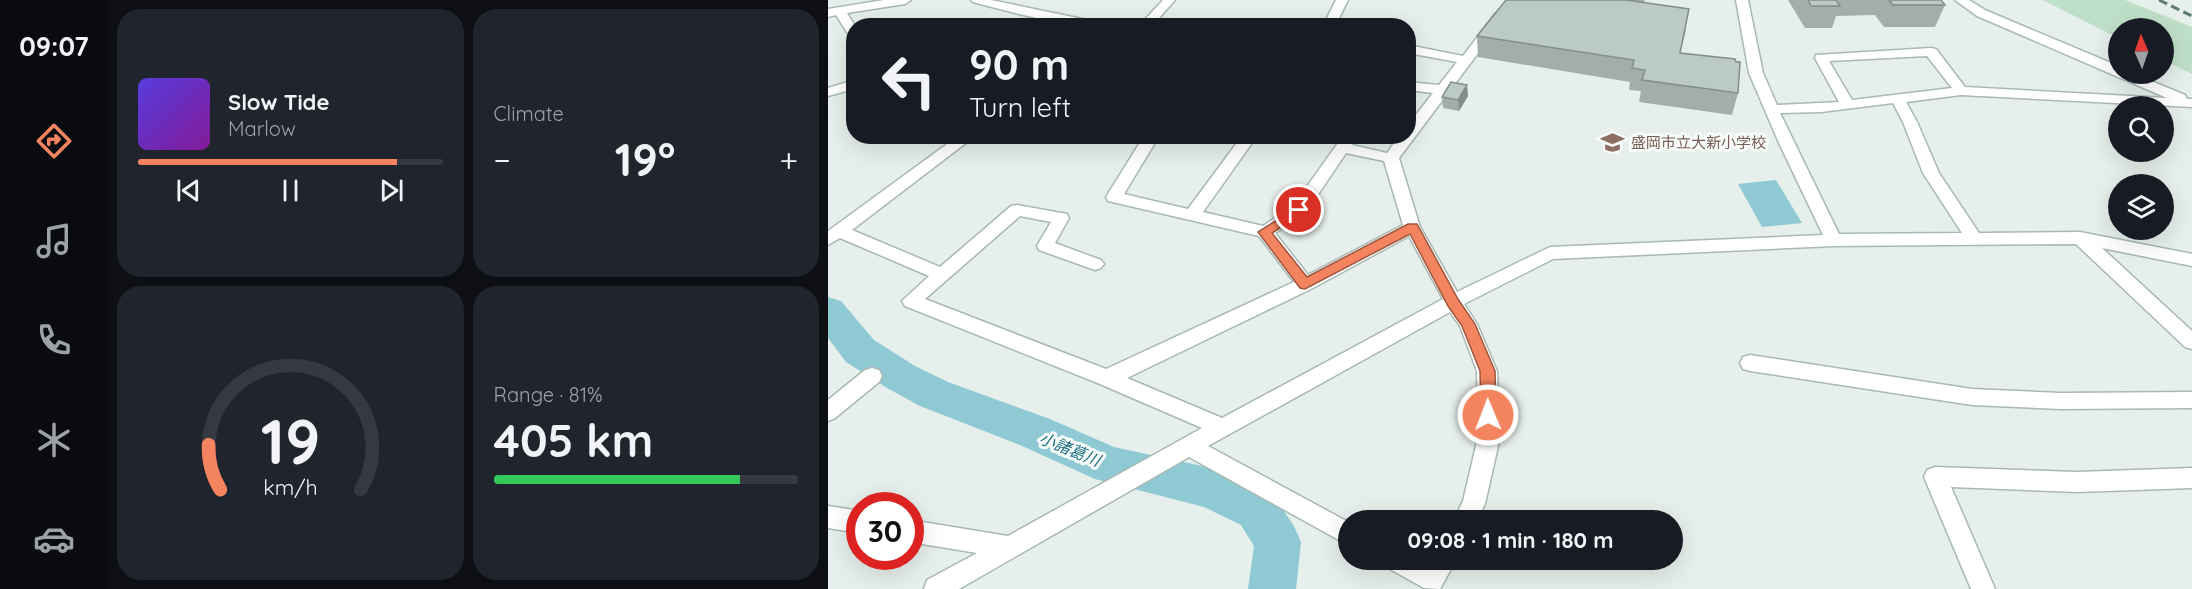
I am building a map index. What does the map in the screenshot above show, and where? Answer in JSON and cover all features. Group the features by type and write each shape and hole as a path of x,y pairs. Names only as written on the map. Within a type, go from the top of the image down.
{"street":[{"path":"833,12 906,0"},
{"path":"977,0 1052,18"},
{"path":"1152,18 1169,0"},
{"path":"1333,18 1342,0"},
{"path":"1416,125 1499,17 1527,0"},
{"path":"1742,0 1756,73 1834,240"},
{"path":"1961,0 1981,13 2108,67"},
{"path":"833,12 846,26"},
{"path":"1416,51 1465,60"},
{"path":"1848,105 1821,58 1931,52 1961,91"},
{"path":"2147,84 2192,103"},
{"path":"828,92 846,86"},
{"path":"1416,87 1443,90"},
{"path":"1772,109 1821,108 1961,91 2192,103"},
{"path":"1897,99 1910,122 1931,173 1974,239"},
{"path":"833,235 957,144"},
{"path":"1147,144 1114,197 1265,232 1305,284"},
{"path":"1192,215 1244,144"},
{"path":"1265,232 1299,210 1346,144"},
{"path":"1352,144 1391,158"},
{"path":"1391,158 1402,144"},
{"path":"1391,158 1412,227 1453,302 1468,324 1488,371 1489,437 1474,504 1471,510"},
{"path":"1095,264 1045,246 1061,218 1017,210 911,301 1107,378 1223,428"},
{"path":"1107,378 1305,284 1412,227"},
{"path":"833,235 942,275"},
{"path":"2080,238 2192,342"},
{"path":"936,589 1189,446 1453,302 1550,253 1834,240 2080,238 2192,260"},
{"path":"1750,363 1972,397 2061,401 2192,400"},
{"path":"828,412 872,376"},
{"path":"1189,446 1338,528"},
{"path":"1983,589 1935,477 2077,482 2192,478"},
{"path":"828,517 846,520"},
{"path":"924,533 1007,547"},
{"path":"1414,570 1433,580 1438,570"}],"green space":[{"path":"2043,0 2125,0 2170,18 2108,18 2108,33"},
{"path":"2174,20 2192,27 2192,74 2174,65"}],"water":[{"path":"1776,180 1802,223 1762,227 1738,184"}],"building":[{"path":"1506,0 1626,0 1689,9 1680,53 1735,59 1736,62 1740,62 1738,93 1642,80 1645,70 1632,68 1634,60 1477,36"},
{"path":"1808,0 1836,0 1840,6 1811,6"},
{"path":"1889,0 1941,0 1945,5 1893,5"},
{"path":"1451,82 1467,85 1458,100 1442,97"}],"waterway":[{"name":"小諸葛川","path":"828,311 860,351 901,377 934,394 1035,432 1110,465 1211,488 1257,510 1278,542 1272,589"}],"railway":[{"path":"2159,0 2192,16"}],"place":[{"name":"盛岡市立大新小学校","path":"1613,143"}],"route":[{"path":"1299,210 1265,232 1305,284 1412,227 1453,302 1468,324 1488,371 1488,415"}]}
